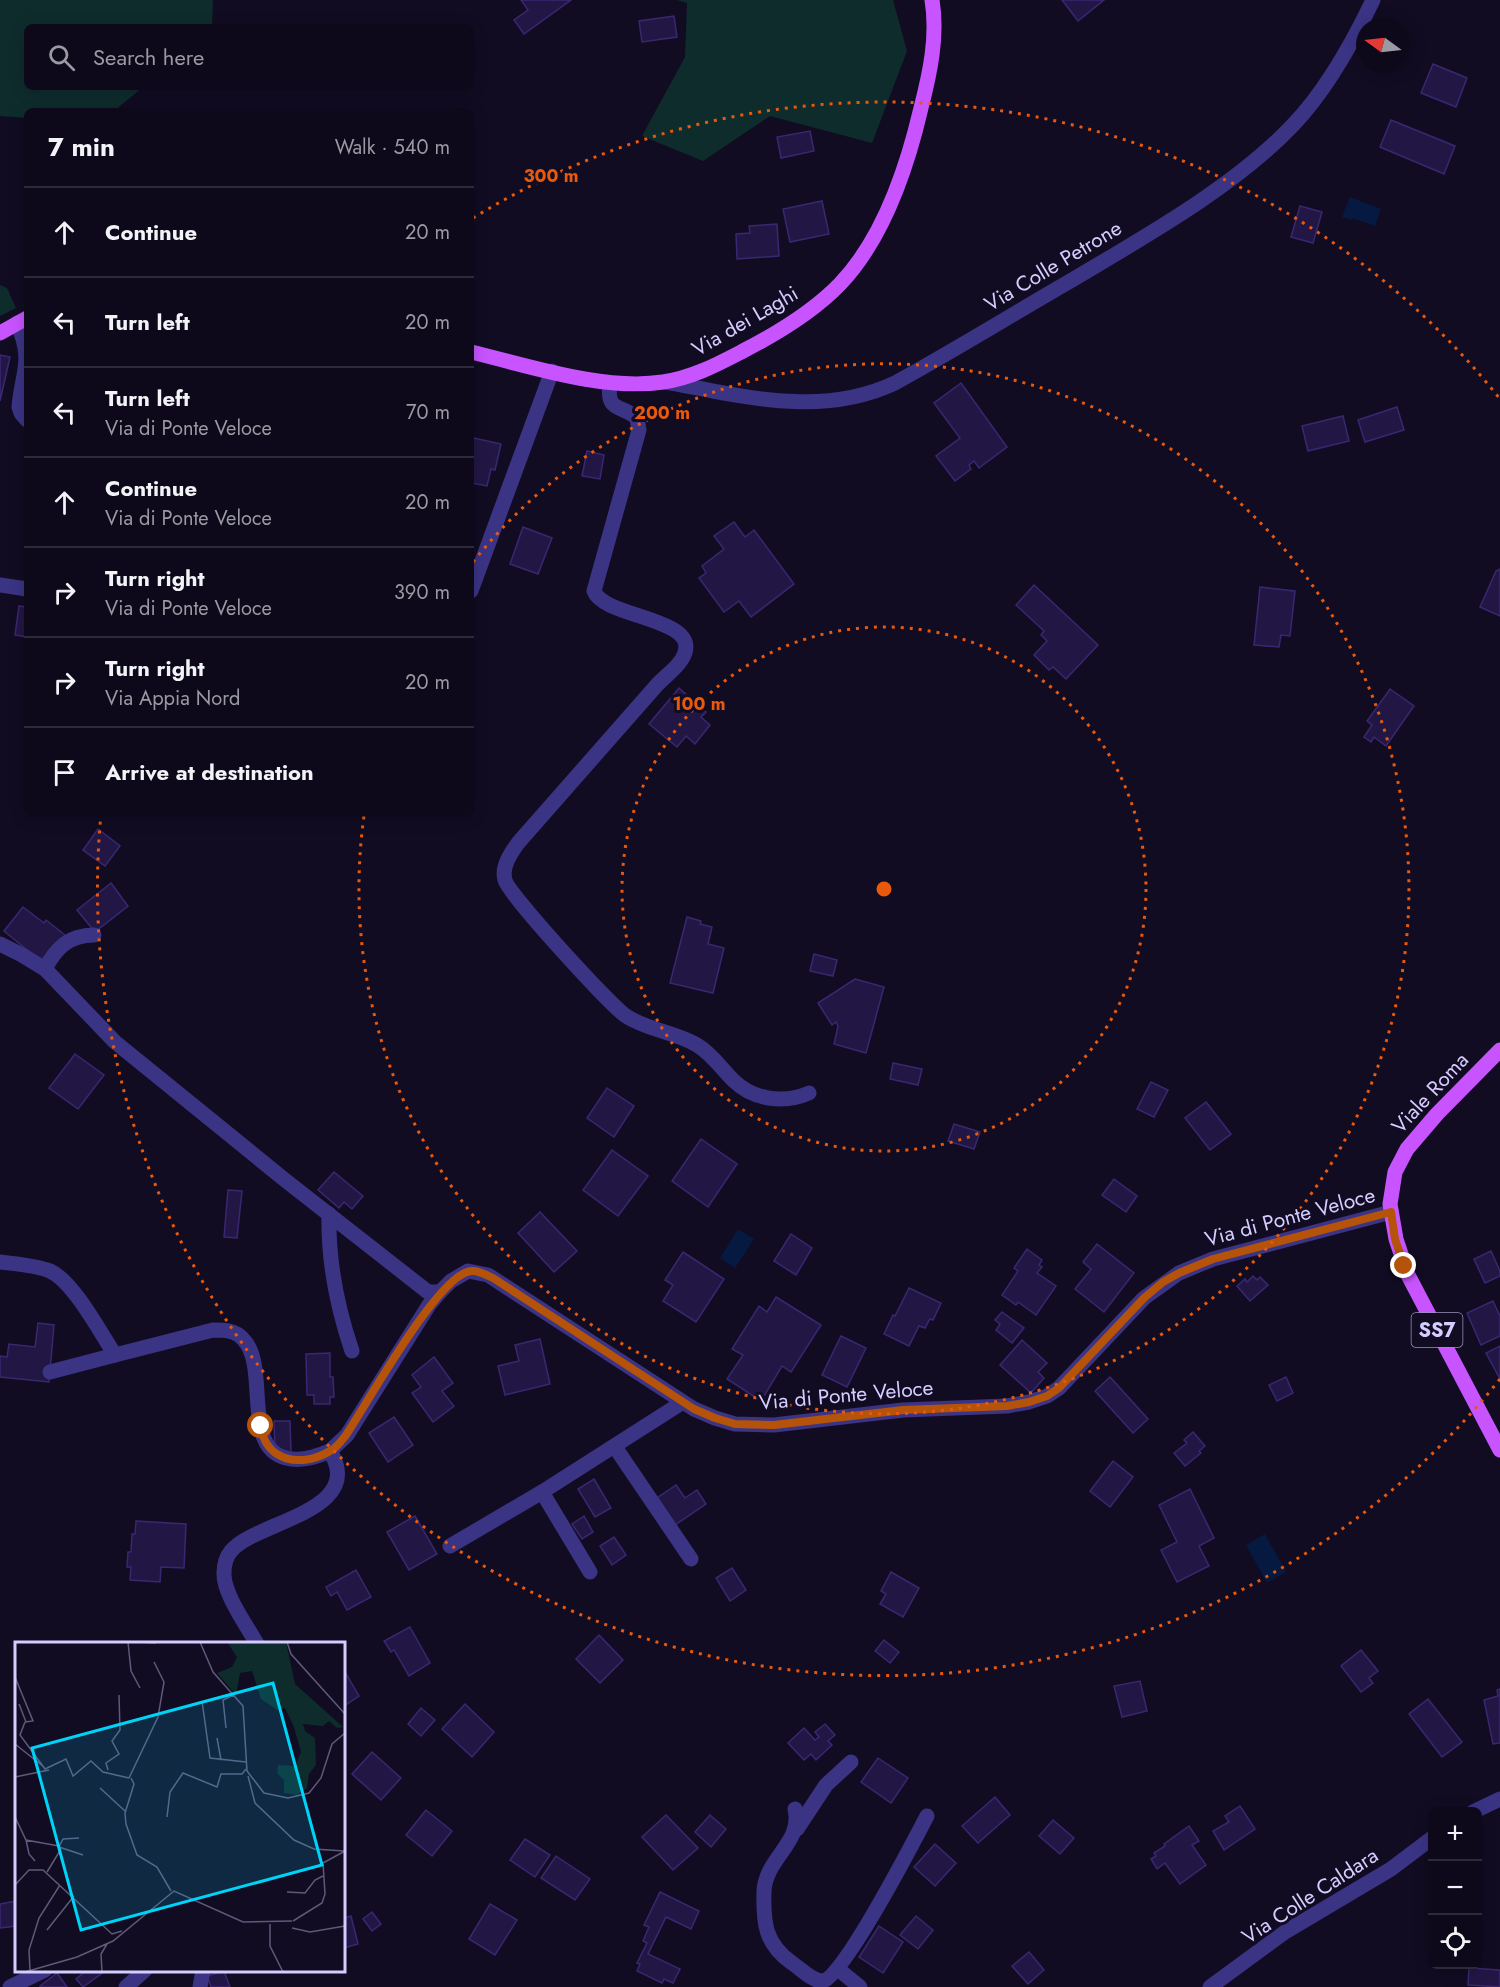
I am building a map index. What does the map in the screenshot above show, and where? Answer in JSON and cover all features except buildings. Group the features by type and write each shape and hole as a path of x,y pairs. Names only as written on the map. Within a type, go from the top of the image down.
{"main road":[{"name":"Via dei Laghi","path":"474,353 610,383 666,382 693,375 721,363 790,325 817,305 840,284 863,254 886,211 904,166 927,84 933,47 932,0"},
{"path":"0,333 22,321"},
{"name":"Viale Roma","path":"1391,1208 1395,1172 1407,1149 1437,1114 1500,1050"},
{"name":"SS7","path":"1391,1208 1395,1239 1408,1275 1500,1450"}],"street":[{"name":"Via Colle Petrone","path":"666,382 761,400 790,403 841,400 869,394 895,383 1146,236 1257,159 1294,125 1311,103 1350,44 1372,0"},
{"path":"22,321 24,339"},
{"path":"474,575 477,559 552,371"},
{"path":"24,372 19,407 24,416"},
{"path":"610,383 611,403 616,408 637,418 639,430 594,591 605,604 673,628 683,638 685,650 680,662 656,686 518,843 506,864 505,881 536,920 613,1005 625,1015 702,1048 733,1080 753,1093 773,1099 787,1100 809,1093"},
{"path":"0,585 24,589"},
{"path":"45,969 56,951 66,941 80,936 94,935"},
{"path":"0,944 45,969 115,1042 432,1296"},
{"name":"Via di Ponte Veloce","path":"330,1451 346,1435 432,1296 451,1281 468,1272 488,1275 683,1402 715,1418 735,1424 780,1425 903,1410 1007,1406 1047,1396 1059,1388 1144,1298 1163,1282 1179,1273 1213,1259 1391,1208"},
{"path":"329,1214 330,1248 337,1296 352,1351"},
{"path":"0,1262 38,1268 59,1276 74,1292 115,1355"},
{"path":"50,1372 205,1332 220,1330 233,1332 245,1340 251,1355 262,1432 269,1448 277,1455 291,1459 314,1457 330,1451 336,1460 338,1472 335,1486 327,1497 314,1507 242,1542 231,1550 226,1559 224,1579 256,1642"},
{"path":"450,1546 615,1447 683,1402"},
{"path":"615,1447 691,1559"},
{"path":"542,1492 590,1572"},
{"path":"851,1762 826,1785 770,1869 765,1882 764,1899 768,1934 777,1951 814,1983 827,1980 838,1969 879,1904 927,1816"},
{"path":"1482,1808 1500,1799"},
{"path":"795,1809 797,1820 795,1831"},
{"name":"Via Colle Caldara","path":"1209,1987 1234,1980 1285,1932 1391,1869 1428,1841"},
{"path":"838,1969 860,1987"},
{"path":"10,1987 43,1972"},
{"path":"126,1987 144,1972"},
{"path":"200,1987 203,1972"}],"green space":[{"path":"0,0 213,0 212,24 24,24 24,90 139,90 118,108 24,108 24,118 0,116"},
{"path":"677,0 893,0 907,51 872,143 770,116 703,161 642,136 685,57 687,3"},
{"path":"0,285 7,288 16,308 0,316"}],"water":[{"path":"1350,197 1381,209 1375,226 1342,217"},
{"path":"738,1229 754,1239 735,1268 720,1258"},
{"path":"1265,1534 1286,1572 1267,1583 1246,1545"}],"route":[{"path":"261,1426 265,1443 281,1457 305,1459 330,1451 346,1435 429,1305 451,1281 464,1273 473,1271 493,1278 694,1409 722,1421 757,1426 903,1410 1007,1406 1038,1400 1059,1388 1144,1298 1163,1282 1179,1273 1196,1264 1213,1259 1391,1212 1395,1239 1404,1266"}]}
